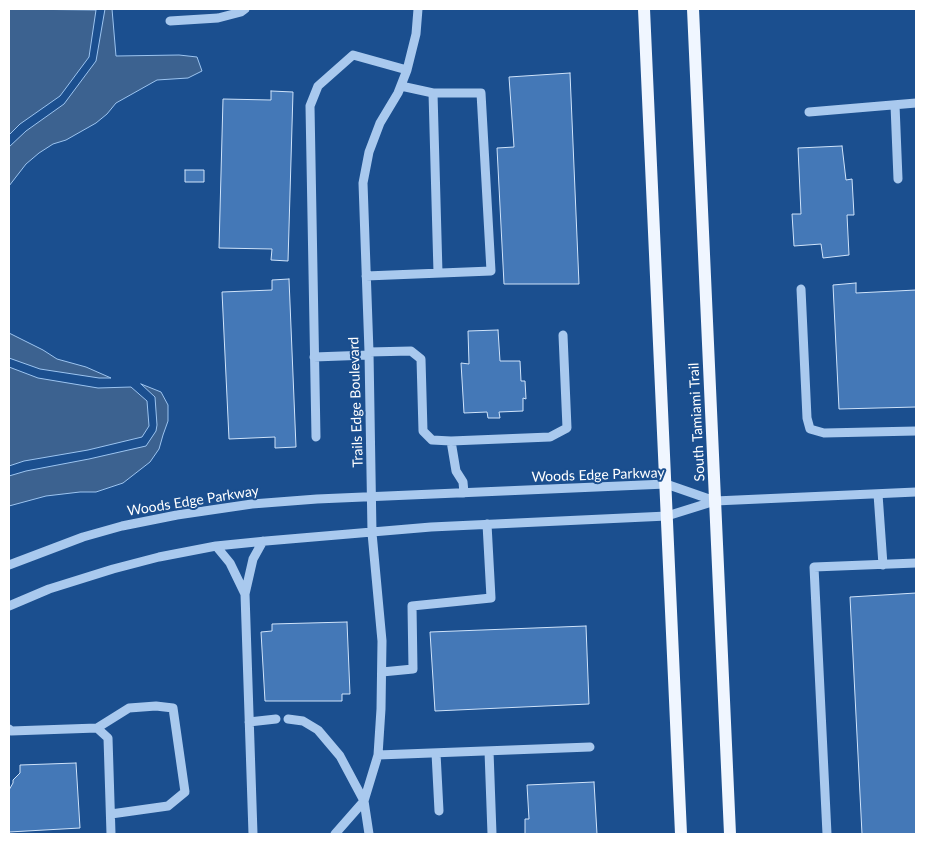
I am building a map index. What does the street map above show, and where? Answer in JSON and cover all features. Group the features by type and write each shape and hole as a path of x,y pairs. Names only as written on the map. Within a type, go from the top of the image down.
{"main road":[{"path":"644,9 681,834"},
{"name":"South Tamiami Trail","path":"693,9 730,834"}],"street":[{"path":"170,21 218,18 241,12 245,9"},
{"name":"Trails Edge Boulevard","path":"364,801 378,755 382,641 372,533 369,353 363,183 368,152 380,123 398,94 407,70 416,34 418,9"},
{"path":"316,437 310,106 313,94 318,86 353,55 407,70"},
{"path":"366,276 491,271 481,94 433,92 401,86"},
{"path":"433,92 438,273"},
{"path":"809,112 916,103"},
{"path":"895,105 898,179"},
{"path":"801,289 807,418 810,429 824,433 916,431"},
{"path":"314,357 411,351 421,359 423,432 432,440 550,437 567,428 563,335"},
{"path":"451,441 456,471 463,482 464,493"},
{"name":"Woods Edge Parkway","path":"9,565 91,535 122,526 177,515 252,504 317,499 666,484 716,501"},
{"path":"9,606 49,589 113,569 159,557 216,546 487,524 667,516 716,501 916,492"},
{"path":"878,494 882,564"},
{"path":"382,672 413,669 412,606 491,598 487,524"},
{"path":"253,834 245,594 253,559 263,541"},
{"path":"216,546 230,563 245,594"},
{"path":"827,834 814,567 916,563"},
{"path":"9,729 11,731 97,728 129,708 156,706 173,708 185,792 168,806 110,814"},
{"path":"249,722 276,719"},
{"path":"288,719 303,721 318,730 340,756 364,801 369,834"},
{"path":"97,728 108,738 111,834"},
{"path":"378,755 590,747"},
{"path":"489,751 492,834"},
{"path":"436,753 439,811"},
{"path":"335,834 364,801"}],"water":[{"path":"9,9 96,10 89,57 60,96 20,124 9,135"},
{"path":"105,9 112,9 116,56 179,55 197,57 202,71 188,78 157,80 116,103 96,123 39,153 26,164 9,186 9,147 26,131 64,104 96,61"},
{"path":"9,333 57,359 86,367 111,378 99,378 40,369 9,358"},
{"path":"9,367 38,378 98,388 131,387 147,401 149,426 142,437 88,450 24,461 9,466"},
{"path":"141,384 161,392 168,405 168,421 159,449 150,462 123,483 96,492 46,496 9,506 9,476 146,446 156,431 155,397"}],"building":[{"path":"570,73 579,284 504,284 497,148 514,147 509,77"},
{"path":"271,91 293,92 288,261 271,260 272,249 219,248 223,99 271,100"},
{"path":"842,146 846,180 852,179 854,215 847,215 849,255 823,258 821,244 794,246 792,214 801,214 798,148"},
{"path":"185,170 204,170 204,182 185,182"},
{"path":"289,279 296,447 275,448 275,437 229,439 222,292 272,290 272,280"},
{"path":"856,283 856,293 916,290 916,407 839,409 833,285"},
{"path":"498,330 500,361 520,361 521,381 525,381 526,399 523,398 523,411 499,412 500,418 488,418 487,412 464,413 461,363 469,364 468,331"},
{"path":"916,593 916,834 862,834 850,597"},
{"path":"347,622 350,694 342,694 342,701 265,701 261,632 272,631 272,624"},
{"path":"586,626 589,704 435,711 430,632"},
{"path":"76,763 80,828 9,832 9,790 13,780 20,773 20,765"},
{"path":"594,782 597,834 525,834 525,819 529,819 527,785"}]}
